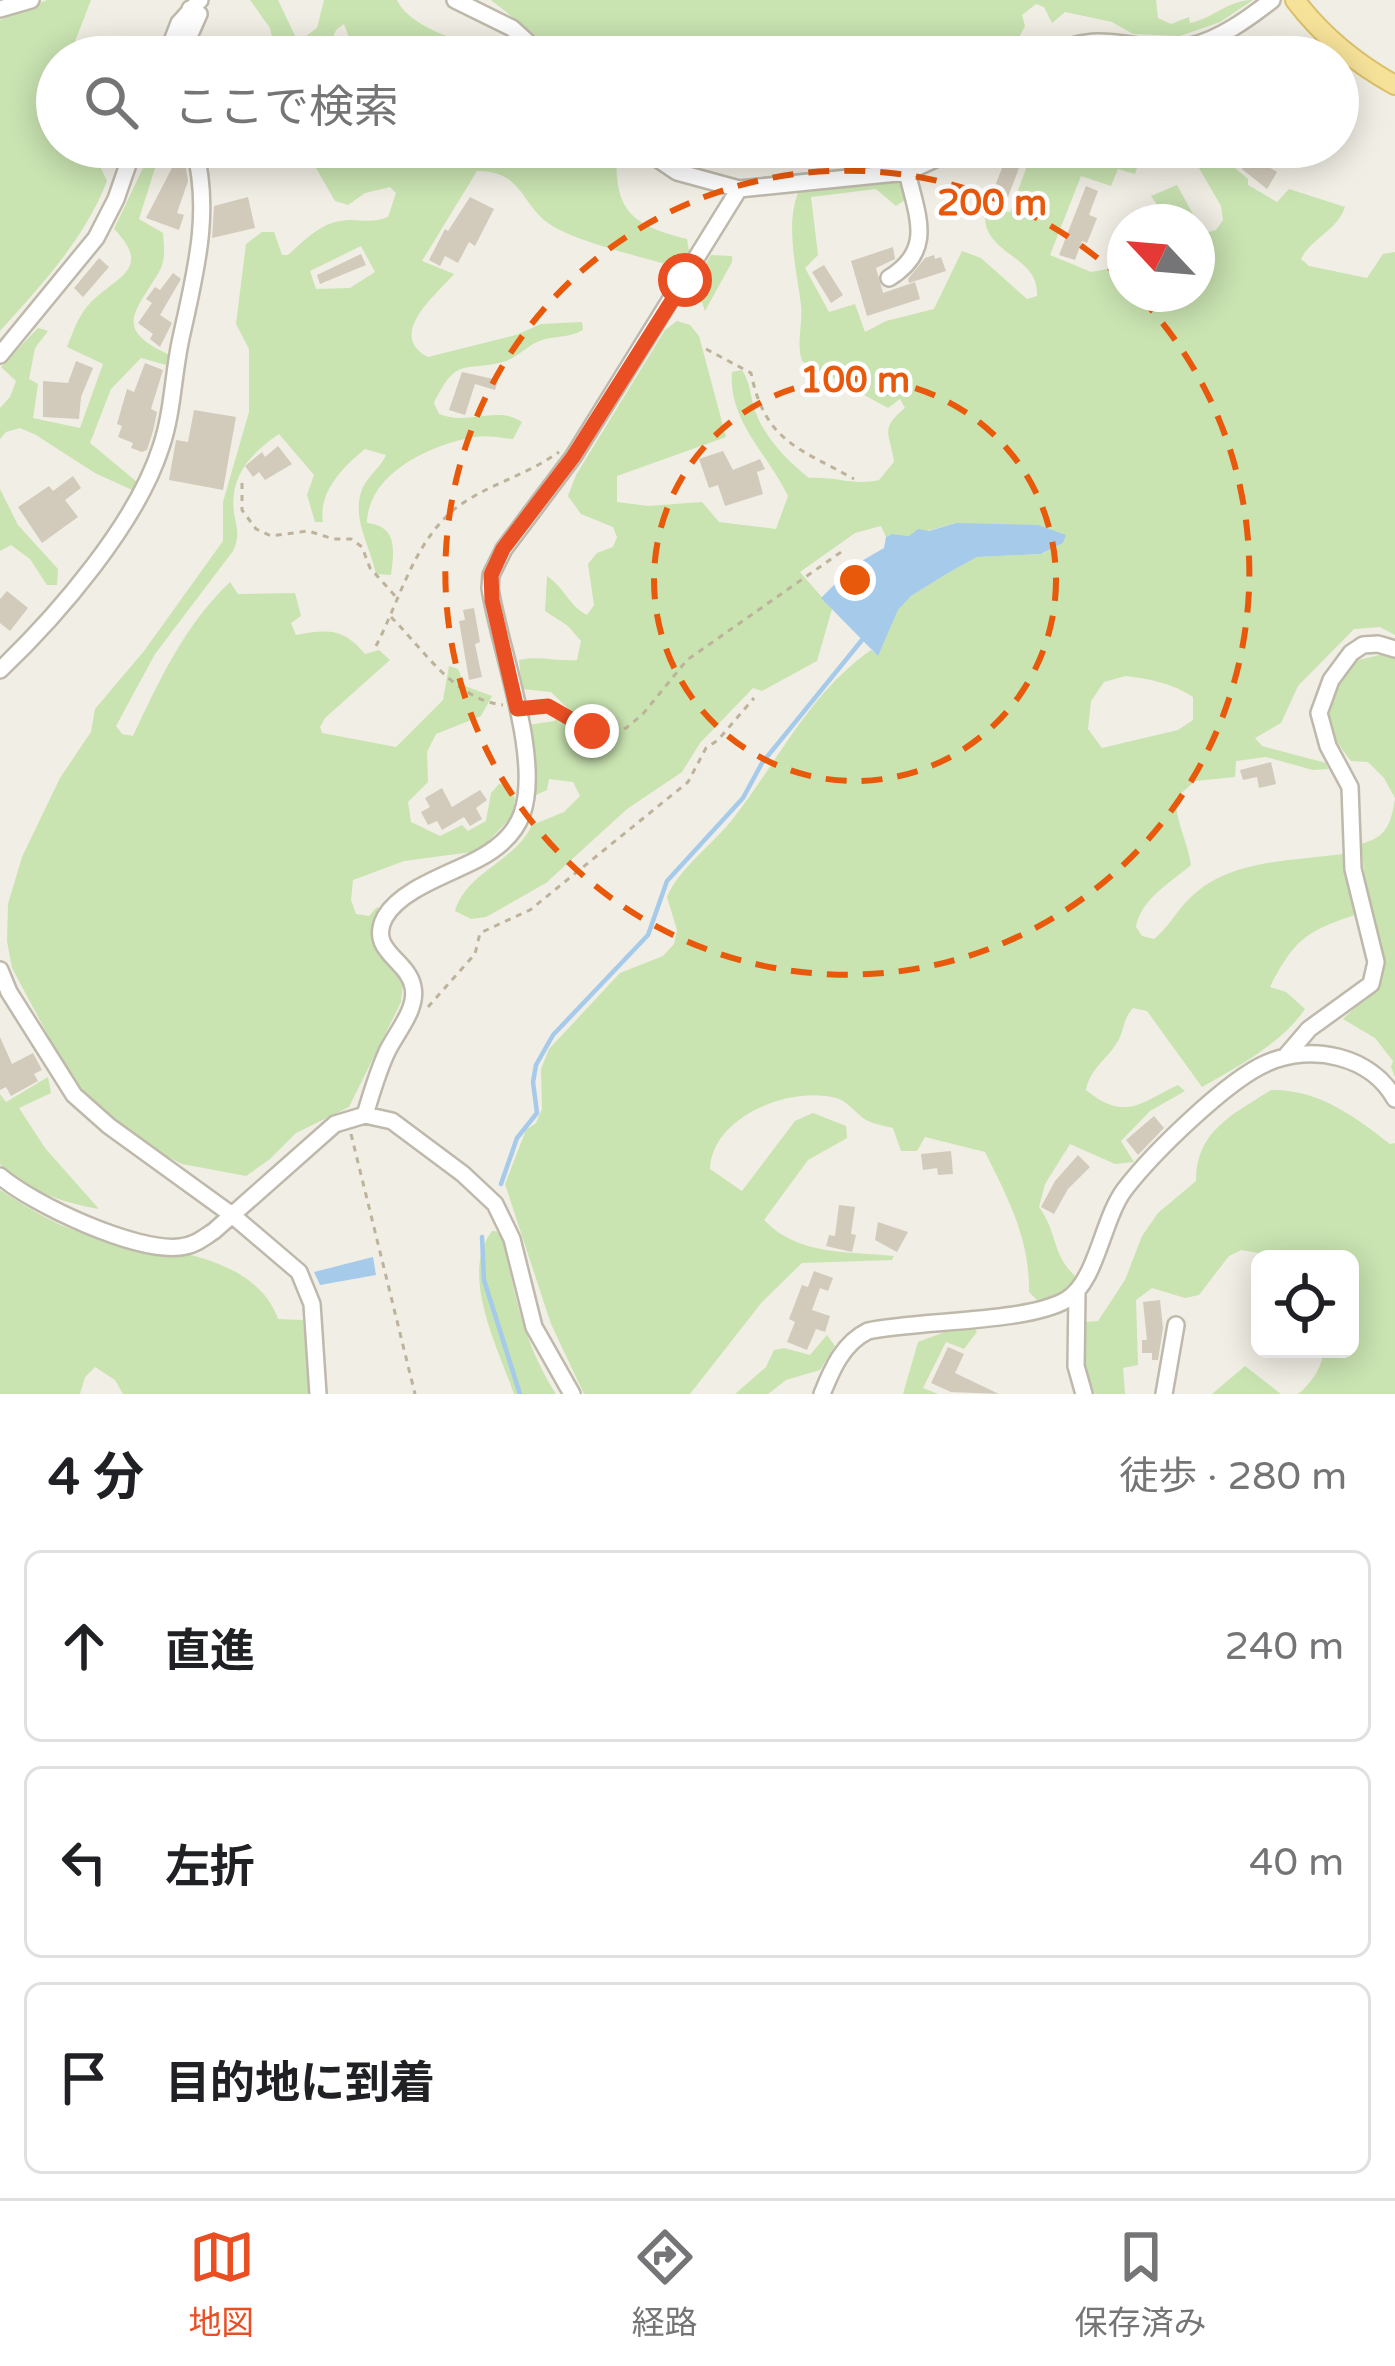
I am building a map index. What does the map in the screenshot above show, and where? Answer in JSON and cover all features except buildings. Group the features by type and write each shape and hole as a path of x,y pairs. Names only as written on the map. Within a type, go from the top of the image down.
{"main road":[{"path":"1295,0 1325,36"},
{"path":"1359,63 1395,86"}],"street":[{"path":"0,9 31,0"},
{"path":"455,0 521,36"},
{"path":"1215,36 1272,0"},
{"path":"173,36 195,4"},
{"path":"189,36 199,14 195,4"},
{"path":"0,355 96,238 127,168"},
{"path":"0,670 59,608 141,496 155,464 196,284 204,189 199,168"},
{"path":"671,168 739,189 917,168"},
{"path":"889,278 908,266 920,240 908,172"},
{"path":"365,1115 414,994 413,983 378,933 400,901 496,849 522,814 525,757 490,588 497,561 584,439 739,189"},
{"path":"1285,1057 1309,1029 1376,976 1354,868 1350,788 1328,746 1319,713 1330,680 1351,653 1363,645 1395,649"},
{"path":"0,970 74,1095 280,1253 309,1290 318,1394"},
{"path":"822,1394 842,1353 868,1330 1038,1309 1069,1299 1094,1259 1113,1207 1143,1168 1247,1073 1285,1057 1337,1056 1379,1076 1395,1099"},
{"path":"0,1176 62,1216 169,1247 195,1244 315,1138 347,1119 365,1115 392,1121 495,1204 512,1239 534,1327 572,1394"},
{"path":"1077,1292 1076,1366 1084,1394"},
{"path":"1164,1394 1175,1324"}],"path":[{"path":"706,349 751,373 759,407 795,450 854,479"},
{"path":"376,646 423,547 450,513 560,451"},
{"path":"242,483 242,509 256,529 271,536 308,531 351,539 362,547 370,568 397,598"},
{"path":"391,617 463,692 500,705 548,706 592,731 610,733 642,715 687,660 844,550"},
{"path":"427,1008 475,954 481,933 530,910 688,782 698,758 754,698"},
{"path":"347,1119 416,1394"}],"green space":[{"path":"47,0 91,0 77,36 36,36 36,168 101,168 107,181 74,242 0,331 0,20"},
{"path":"250,0 278,0 295,36 272,36"},
{"path":"324,0 397,0 411,17 446,36 348,36 344,24 334,36 306,36 317,28"},
{"path":"491,0 1156,0 1158,18 1171,24 1189,17 1190,23 1199,21 1253,0 1220,22 1180,36 1133,34 1112,22 1065,12 1052,23 1044,7 1036,4 1022,15 1025,26 1020,36 536,36"},
{"path":"143,168 155,168 139,219 163,233 164,258 134,320 141,337 170,355 166,365 141,358 111,389 90,443 137,482 132,490 20,428 0,439 0,408 16,381 1,367 38,328 48,331 35,348 29,379 38,384 33,418 80,428 103,364 67,347 86,308 131,263 114,229"},
{"path":"316,168 616,168 628,211 651,227 687,239 689,251 678,268 578,238 541,217 504,177 477,171 422,261 454,274 419,314 412,337 416,348 428,357 541,324 582,322 583,330 537,342 508,360 455,372 442,388 434,403 439,414 512,417 522,422 513,439 479,436 457,441 421,455 390,476 370,505 367,523 389,534 391,575 376,574 359,509 363,487 386,455 365,449 348,464 328,490 323,522 315,522 307,495 314,475 279,434 269,441 244,467 235,488 233,551 155,654 116,726 122,734 133,736 186,635 230,582 238,594 295,593 301,616 291,623 296,635 334,632 365,654 379,650 390,660 325,718 322,733 396,747 443,700 449,666 458,669 465,686 492,696 481,716 436,734 427,752 428,782 408,802 411,822 440,836 462,825 468,831 486,821 491,793 499,784 510,786 515,799 513,815 479,851 404,861 353,880 351,900 356,914 369,916 377,907 382,910 372,937 403,984 401,1002 349,1107 296,1133 246,1176 182,1164 91,1102 66,1069 12,968 8,904 22,857 60,778 91,732 95,709 144,651 223,541 223,502 249,412 249,349 236,324 246,244 262,232 274,232 282,255 288,255 330,224 388,217 396,193 390,187 365,193 348,205 335,201","holes":["361,246 375,272 350,288 316,289 310,271"]},
{"path":"1026,168 1137,168 1135,174 1118,169 1111,186 1081,176 1050,255 1091,272 1107,269 1107,312 1215,312 1215,230 1223,220 1221,206 1199,168 1235,168 1248,179 1248,185 1277,202 1289,189 1345,207 1305,252 1301,259 1309,266 1367,278 1383,254 1395,252 1395,635 1380,627 1354,629 1298,686 1281,723 1255,738 1262,746 1326,763 1328,769 1313,770 1266,757 1236,761 1235,777 1195,781 1176,798 1191,865 1150,900 1136,927 1142,936 1154,939 1186,902 1224,875 1343,854 1355,915 1303,939 1279,971 1270,987 1286,992 1305,1009 1295,1021 1258,1053 1202,1087 1147,1011 1133,1008 1086,1090 1122,1107 1178,1085 1185,1091 1150,1111 1121,1141 1134,1162 1115,1164 1070,1144 1045,1184 1039,1207 1062,1259 1075,1276 1059,1296 1037,1300 1029,1292 1022,1237 985,1152 925,1137 917,1151 901,1151 893,1128 866,1120 840,1100 817,1095 776,1101 756,1109 724,1134 710,1169 742,1191 795,1121 813,1113 846,1126 847,1138 808,1160 764,1220 777,1232 808,1246 894,1256 892,1260 802,1263 762,1302 690,1394 584,1394 551,1324 505,1184 526,1130 536,1123 542,1109 541,1069 549,1049 620,973 663,956 674,944 677,930 667,897 672,887 732,820 830,687 871,650 878,655 898,610 911,596 977,557 1042,554 1063,543 956,523 909,536 886,537 881,526 855,533 800,572 832,609 817,661 762,691 753,688 700,743 682,772 627,809 546,883 486,917 471,919 455,911 469,886 514,849 532,825 564,812 580,796 573,782 549,779 547,790 534,796 528,725 554,721 568,709 551,692 522,689 519,660 577,660 581,641 545,611 547,576 587,615 594,605 588,564 597,553 613,547 617,537 613,527 581,514 568,496 576,475 665,330 677,321 690,325 699,336 726,437 617,476 617,502 648,506 702,502 719,522 776,529 788,496 736,406 732,372 742,370 763,428 809,478 879,480 894,462 889,427 905,408 900,399 888,408 802,361 792,234 798,193 902,180 908,198 896,206 876,189 811,197 818,255 805,268 829,312 855,304 865,332 886,321 934,309 962,251 981,258 1027,299 1037,296 1026,267 988,231 984,210 1010,212","holes":["1126,676 1169,685 1193,697 1193,720 1178,730 1102,748 1088,729 1091,701 1104,682"]},
{"path":"1177,185 1187,204 1157,204 1151,196"},
{"path":"711,255 732,256 732,262 705,311 695,282"},
{"path":"0,489 18,525 58,569 57,585 47,585 30,559 11,545 0,551"},
{"path":"1384,654 1395,657 1395,798 1368,762 1351,761 1333,733 1328,711 1335,688 1354,661"},
{"path":"1395,798 1395,1077 1393,1061 1375,1038 1343,1019 1379,985 1385,966 1366,893 1361,844 1386,828"},
{"path":"48,1077 51,1093 19,1108 45,1148 99,1209 46,1194 0,1164 0,1094 6,1102"},
{"path":"1271,1090 1288,1091 1320,1099 1395,1143 1395,1394 1298,1394 1316,1374 1322,1358 1359,1358 1359,1250 1241,1250 1229,1256 1199,1295 1185,1298 1152,1288 1136,1300 1138,1365 1123,1368 1125,1394 1095,1394 1086,1381 1085,1322 1098,1321 1125,1280 1142,1236 1158,1213 1196,1181 1202,1149 1230,1117"},
{"path":"0,1190 72,1230 194,1256 246,1278 265,1296 278,1319 303,1320 309,1394 123,1394 115,1380 95,1367 85,1377 80,1394 0,1394"},
{"path":"492,1231 504,1232 521,1316 556,1394 514,1394 480,1289 483,1248"},
{"path":"973,1327 977,1332 964,1349 946,1342 923,1388 938,1394 903,1394 918,1342"},
{"path":"827,1335 835,1346 820,1370 786,1380 768,1394 735,1394 766,1367 774,1350 810,1355"},
{"path":"1245,1366 1281,1394 1212,1394"}],"water":[{"path":"956,523 1038,525 1066,535 1063,543 1041,554 977,557 911,596 898,610 878,656 821,598 853,566 884,548 886,537"},
{"path":"373,1257 376,1275 320,1285 314,1272"}],"waterway":[{"path":"501,1184 517,1138 537,1113 536,1065 553,1035 648,935 667,881 743,798 762,763 862,640"},
{"path":"482,1237 484,1280 520,1394"}],"route":[{"path":"592,731 548,706 517,709 492,600 491,575 503,549 573,457 685,280"}]}
